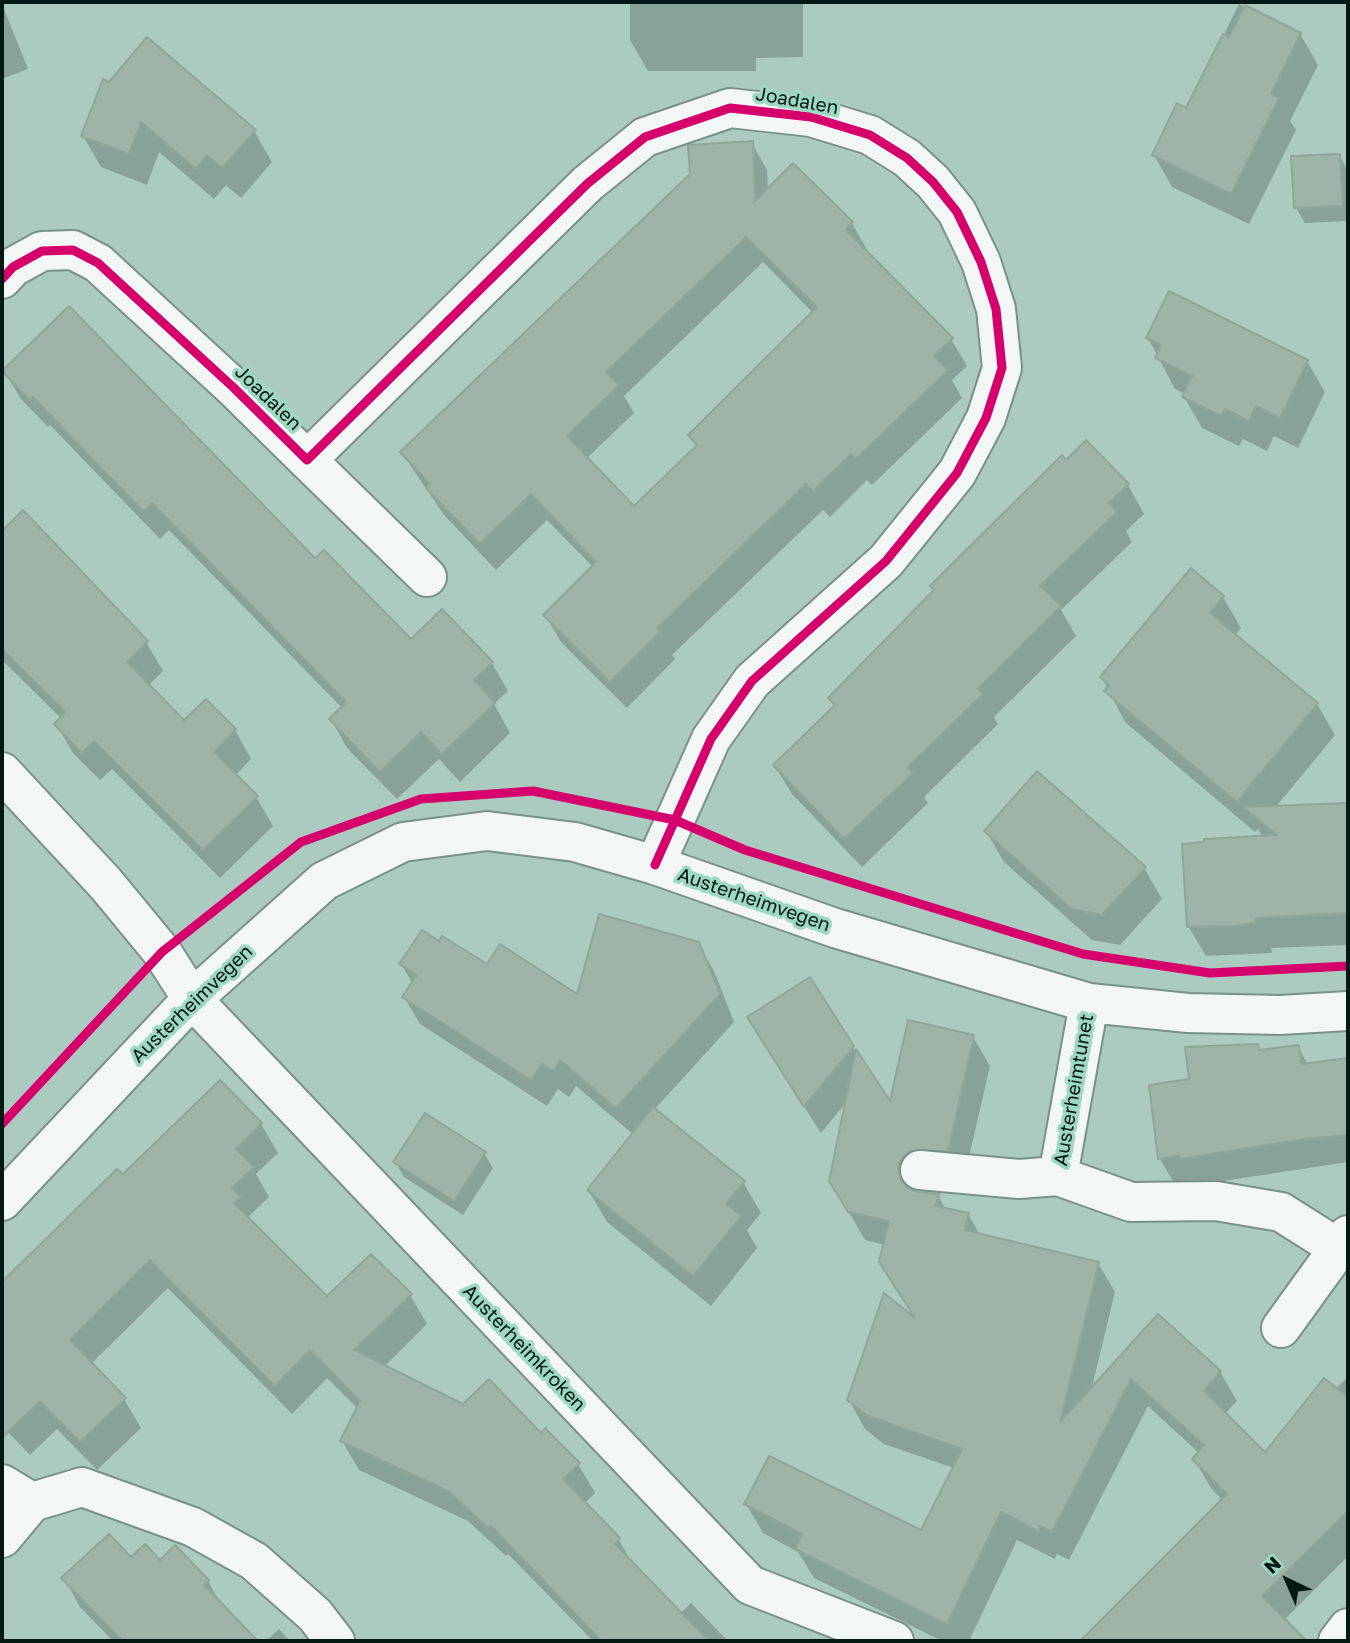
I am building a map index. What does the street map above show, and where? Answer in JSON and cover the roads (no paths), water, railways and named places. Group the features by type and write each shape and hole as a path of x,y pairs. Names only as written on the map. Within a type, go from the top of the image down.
{"street":[{"name":"Joadalen","path":"307,460 587,184 645,137 730,108 811,117 870,135 906,158 933,182 957,212 981,262 996,309 1002,368 986,418 957,473 886,561 752,681 710,739 655,865"},
{"name":"Joadalen","path":"2,279 13,267 42,251 73,250 98,263 427,577"},
{"path":"2,772 106,884 162,952 192,999"},
{"name":"Austerheimvegen","path":"2,1201 192,999 324,881 404,842 487,831 575,842 655,865 835,928 1090,1003 1188,1013 1280,1015 1348,1011"},
{"name":"Austerheimkroken","path":"192,999 750,1585 894,1641"},
{"name":"Austerheimtunet","path":"1058,1176 1090,1003"},
{"name":"Austerheimtunet","path":"920,1170 1019,1179 1058,1176 1131,1202 1216,1201 1281,1212 1343,1242 1281,1328"},
{"path":"2,1538 17,1493 82,1488 193,1527 254,1561 315,1615 335,1641"},
{"path":"1338,1641 1348,1628"}]}
